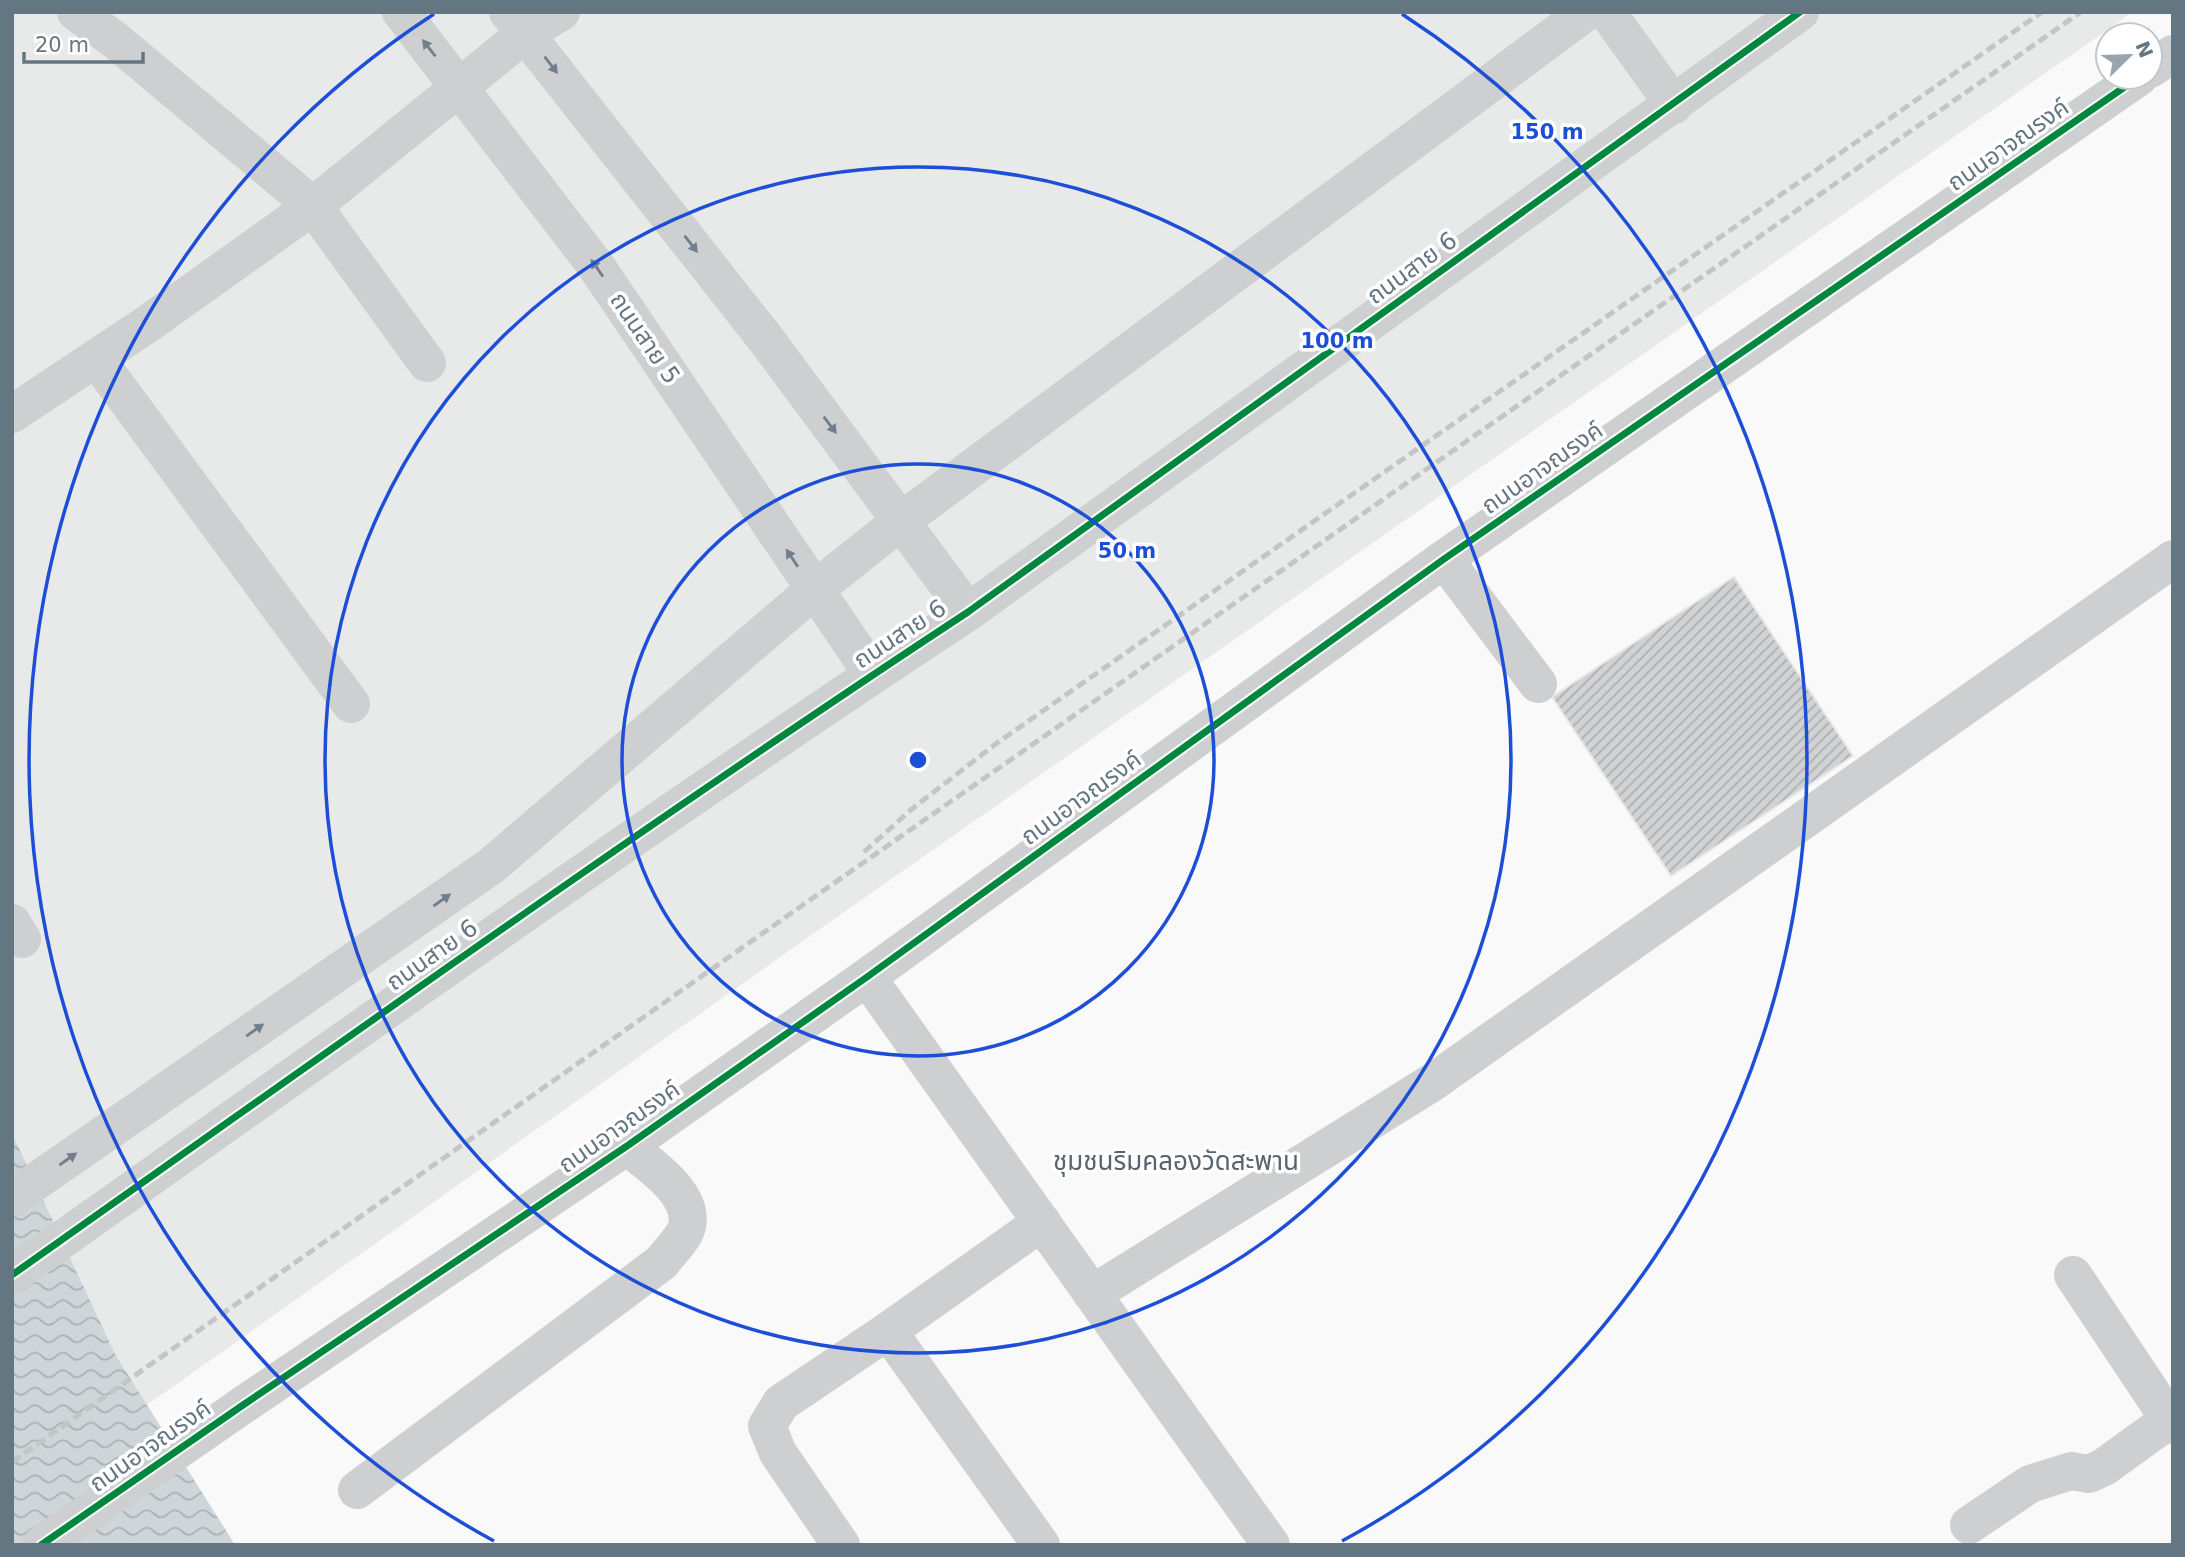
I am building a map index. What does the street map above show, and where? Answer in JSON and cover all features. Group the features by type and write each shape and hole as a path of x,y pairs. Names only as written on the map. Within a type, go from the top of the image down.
{"street":[{"path":"76,12 115,40 313,206 427,363"},
{"name":"ถนนสาย 5","path":"401,12 596,266 873,675"},
{"path":"12,414 313,206 459,86 517,23 561,12"},
{"name":"ถนนสาย 6","path":"12,1198 491,866 814,590 901,521 1586,12"},
{"path":"1607,12 1674,105"},
{"name":"ถนนสาย 6","path":"12,1275 526,913 968,612 1800,12"},
{"path":"517,23 768,342 968,612"},
{"name":"ถนนอาจณรงค์","path":"41,1545 627,1146 867,977 1444,559 2119,91"},
{"path":"96,358 351,704"},
{"path":"1444,559 1538,684"},
{"path":"1092,1294 1433,1082 2173,559"},
{"path":"867,977 1271,1545"},
{"path":"357,1490 662,1262 688,1227 687,1207 681,1194 627,1146"},
{"path":"841,1545 778,1453 767,1426 781,1403 1042,1222"},
{"path":"1969,1525 2030,1484 2071,1471 2089,1474 2104,1467 2171,1422 2073,1275"},
{"path":"888,1331 1041,1545"}],"shaded area":[{"path":"12,12 2133,12 2120,21 2094,21 2094,39 834,919 147,1405 115,1354 12,1133"}],"water":[{"path":"12,1133 115,1354 235,1545 12,1545"}],"building":[{"path":"1734,577 1853,756 1671,876 1552,697"}],"railway":[{"path":"864,852 913,808 997,743 2042,12"},
{"path":"12,1462 817,895 2081,12"}],"cycle path":[{"path":"12,1275 607,856 968,612 1800,12"},
{"path":"41,1545 627,1146 867,977 1444,559 2119,91"}],"district":[{"name":"ชุมชนริมคลองวัดสะพาน","path":"1176,1161"}]}
